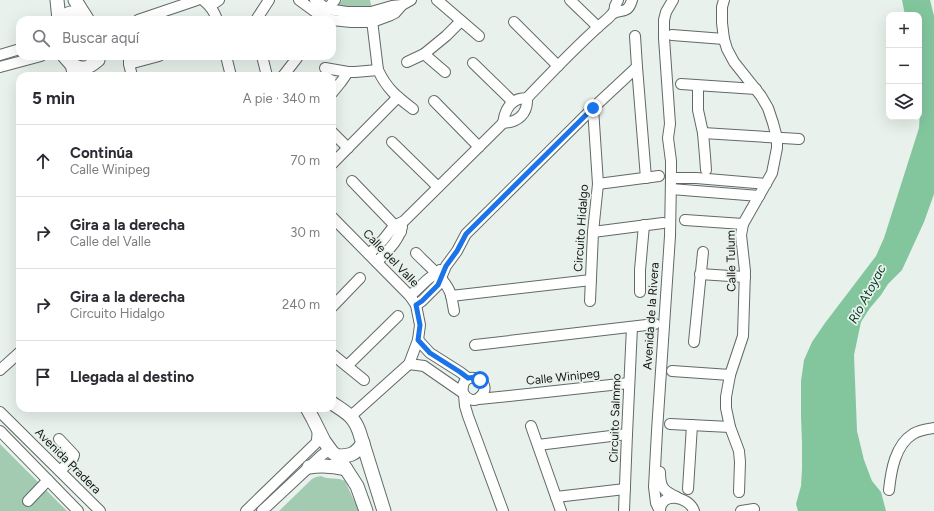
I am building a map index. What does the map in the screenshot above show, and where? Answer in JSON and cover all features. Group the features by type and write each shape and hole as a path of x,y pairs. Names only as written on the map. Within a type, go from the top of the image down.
{"main road":[{"path":"57,0 59,16"},
{"path":"75,0 85,16"},
{"path":"63,16 70,12 75,12 84,16"},
{"path":"70,66 86,68 90,67 96,60"},
{"path":"96,72 98,60"},
{"path":"336,407 351,416 357,424 384,511"},
{"path":"314,416 324,442 346,469 357,486 366,511"},
{"path":"334,454 346,456 353,454 359,450 363,443"},
{"path":"309,467 331,466 346,469"}],"street":[{"path":"150,16 197,0"},
{"path":"216,16 206,3 219,0"},
{"path":"259,16 269,0"},
{"path":"299,0 325,16"},
{"path":"315,0 327,16"},
{"path":"329,16 335,0"},
{"path":"336,19 351,22 371,17 391,15 395,13 402,5 411,0"},
{"path":"437,0 479,36"},
{"path":"570,0 598,27"},
{"path":"614,13 618,0"},
{"path":"503,123 509,123 516,120 526,108 527,98 598,27 614,13 626,10 632,0"},
{"name":"Avenida de la Rivera","path":"666,0 659,13 660,28 668,36"},
{"name":"Avenida de la Rivera","path":"659,510 656,503 654,487 672,236 676,149 670,124 668,36 664,15 673,0"},
{"name":"Calle Tulum","path":"724,0 722,23 727,49 734,62 756,89 768,108 773,122 777,148 772,173 743,224 741,235 745,271 743,336 730,375 726,397 726,408 730,427 739,451 739,492"},
{"path":"371,17 378,70 390,90 413,109"},
{"path":"407,62 424,54 446,36 461,21"},
{"path":"514,22 558,66"},
{"path":"635,36 636,67 646,178"},
{"path":"668,36 724,39"},
{"path":"0,55 16,50"},
{"path":"424,54 445,72"},
{"path":"0,68 27,60"},
{"path":"129,60 131,72"},
{"path":"227,60 230,72"},
{"path":"263,60 266,72"},
{"path":"286,72 295,60"},
{"path":"473,63 513,102"},
{"path":"410,296 438,276 457,251 466,234 636,67"},
{"path":"325,68 348,72 378,70"},
{"path":"336,88 348,72"},
{"path":"681,84 756,89"},
{"path":"698,86 698,110 703,133 709,192"},
{"path":"336,160 398,97"},
{"path":"376,262 393,246 398,229 404,220 503,123 506,111 513,102 522,98 527,98"},
{"path":"434,101 479,147"},
{"name":"Circuito Hidalgo","path":"451,296 591,280 593,232 598,184 593,108"},
{"path":"703,133 799,140"},
{"path":"336,136 348,148"},
{"path":"392,142 438,187"},
{"path":"674,178 708,175 766,184"},
{"path":"598,184 659,176"},
{"path":"352,181 398,229"},
{"path":"674,190 759,196"},
{"path":"685,220 743,224"},
{"name":"Calle del Valle","path":"336,221 410,296 416,305 420,325 418,340 409,364 351,416"},
{"path":"593,232 662,222"},
{"path":"640,292 640,270 644,225"},
{"path":"369,254 383,240 398,229"},
{"path":"694,342 703,252"},
{"path":"416,253 447,287 451,296 454,311"},
{"path":"700,274 745,278"},
{"path":"416,305 438,285 438,276"},
{"path":"336,303 360,278"},
{"path":"590,301 591,280"},
{"path":"347,366 398,316"},
{"path":"475,345 655,324"},
{"name":"Circuito Salmmo","path":"624,511 632,327"},
{"path":"418,340 430,353 468,378"},
{"path":"424,366 430,353"},
{"path":"0,370 16,356"},
{"path":"336,357 364,380"},
{"path":"409,364 424,366 467,398 472,400 478,399"},
{"path":"672,371 730,375"},
{"path":"468,416 478,399 484,394 483,383 477,378 472,377 468,378 464,382 462,388 465,406 468,416 503,511"},
{"name":"Calle Winipeg","path":"478,399 629,383"},
{"path":"484,387 500,397"},
{"name":"Avenida Pradera","path":"0,412 100,511"},
{"path":"246,511 316,443 317,440 314,416"},
{"path":"670,424 730,427"},
{"path":"688,489 692,425"},
{"path":"531,426 561,511"},
{"path":"889,490 891,473 896,456 907,438 914,433 934,428"},
{"path":"0,430 78,511"},
{"name":"Avenida de la Rivera","path":"659,431 660,481 662,486 668,493 689,503 694,511"},
{"path":"538,445 627,434"},
{"path":"59,439 74,455 73,458 60,471"},
{"path":"23,454 33,444"},
{"path":"262,511 326,452 334,454"},
{"path":"28,501 48,480"},
{"path":"556,497 625,489"},
{"path":"659,510 661,504 665,500 677,497"},
{"path":"741,511 754,509"}],"shaded area":[{"path":"342,0 370,0 373,13 335,10"},
{"path":"0,444 67,511 0,511"},
{"path":"321,476 345,481 359,511 279,511 312,479"}],"water":[{"name":"Río Atoyac","path":"902,0 930,0 934,16 934,194 924,222 902,270 888,284 861,322 854,355 857,431 864,460 872,481 881,492 886,511 798,511 796,504 801,486 802,469 801,381 804,360 812,342 825,323 876,256 884,238 919,128 920,120 922,120 922,12 904,12"}],"route":[{"path":"480,380 472,377 468,378 430,353 418,340 420,325 416,305 438,285 446,266 457,251 466,234 593,108"}]}
